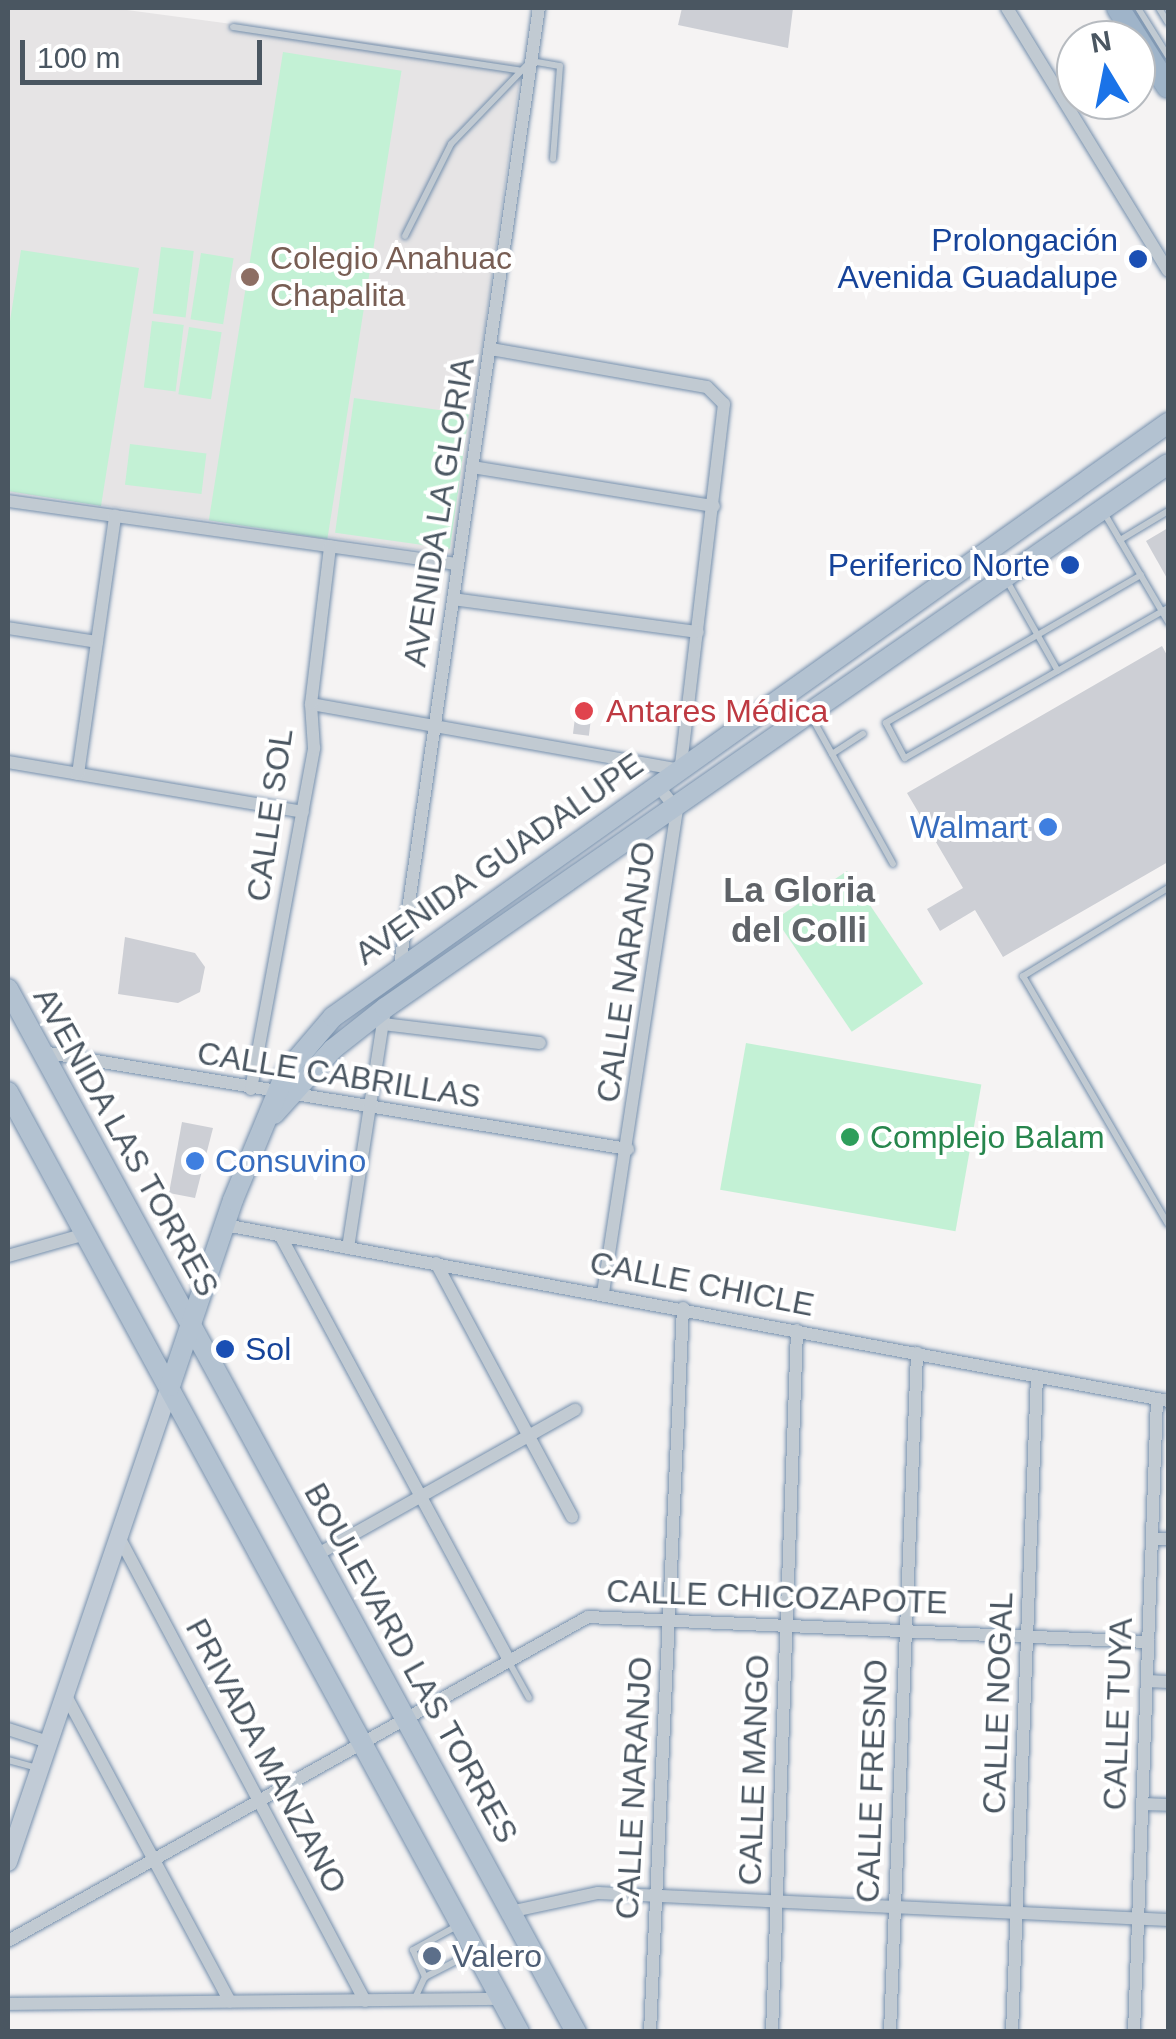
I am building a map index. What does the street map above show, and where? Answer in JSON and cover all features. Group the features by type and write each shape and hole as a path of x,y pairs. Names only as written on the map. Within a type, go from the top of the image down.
{"highway":[{"path":"1118,8 1168,87"}],"main road":[{"name":"AVENIDA GUADALUPE","path":"288,1091 296,1056 333,1018 400,966 1168,423"},
{"name":"AVENIDA GUADALUPE","path":"288,1091 333,1049 1168,464"},
{"name":"AVENIDA LAS TORRES","path":"8,989 192,1324"},
{"path":"8,1862 225,1226 272,1117 288,1091"},
{"path":"8,1092 519,2032"},
{"name":"BOULEVARD LAS TORRES","path":"192,1324 576,2032"}],"street":[{"name":"AVENIDA LA GLORIA","path":"400,966 491,349 525,65 539,8"},
{"path":"1007,8 1168,272"},
{"path":"1156,250 1168,263"},
{"path":"311,704 679,768 725,416 720,396 708,387 491,349"},
{"path":"472,467 714,506"},
{"path":"8,500 458,564"},
{"path":"78,774 115,516"},
{"name":"CALLE SOL","path":"251,1089 314,748 311,704 330,546"},
{"path":"453,598 698,632"},
{"path":"8,628 97,642"},
{"path":"8,762 302,812"},
{"name":"CALLE NARANJO","path":"603,1292 628,1150 677,810 657,784"},
{"path":"348,1248 384,1016 540,1043"},
{"name":"CALLE CABRILLAS","path":"42,1052 251,1089 288,1091 370,1110 628,1150"},
{"name":"CALLE CHICLE","path":"225,1226 603,1292 1163,1400"},
{"path":"8,1256 86,1234"},
{"path":"280,1235 509,1660"},
{"path":"436,1264 572,1517"},
{"name":"CALLE NARANJO","path":"650,2032 683,1308"},
{"name":"CALLE MANGO","path":"772,2032 797,1330"},
{"name":"CALLE FRESNO","path":"890,2032 917,1353"},
{"name":"CALLE NOGAL","path":"1012,2032 1037,1376"},
{"name":"CALLE TUYA","path":"1134,2032 1152,1538 1163,1400"},
{"path":"318,1554 575,1410"},
{"name":"PRIVADA MANZANO","path":"118,1536 366,2000"},
{"path":"1152,1538 1168,1539"},
{"name":"CALLE CHICOZAPOTE","path":"8,1941 588,1617 1148,1642"},
{"path":"1147,1681 1168,1682"},
{"path":"64,1694 230,2002"},
{"path":"8,1729 48,1742"},
{"path":"1143,1804 1168,1805"},
{"path":"514,1912 578,1894 1168,1920"},
{"path":"8,2004 502,1999"}],"lane":[{"path":"1138,8 1168,56"},
{"path":"1159,8 1168,23"},
{"path":"234,28 525,65 560,66 553,159"},
{"path":"405,236 451,144 525,65"},
{"path":"1103,510 1166,610 1168,622"},
{"path":"1120,540 1168,511"},
{"path":"1142,576 886,724 905,758 1166,610"},
{"path":"1006,578 1058,671"},
{"path":"810,715 893,864"},
{"path":"832,754 863,734"},
{"path":"1168,888 1023,976 1168,1224"},
{"path":"509,1660 529,1698"},
{"path":"8,1760 39,1768"},
{"path":"425,1977 413,1950 461,1924"},
{"path":"414,2000 425,1977 476,1951"}],"shaded area":[{"name":"Colegio Anahuac Chapalita","path":"8,8 112,8 522,63 453,555 8,492"}],"green space":[{"path":"283,52 402,71 327,539 209,520"},
{"path":"161,247 194,251 186,318 153,314"},
{"path":"21,250 139,268 101,506 8,491 8,334"},
{"path":"201,253 234,258 223,324 191,319"},
{"path":"152,321 184,325 176,391 144,388"},
{"path":"189,327 222,332 211,399 178,394"},
{"path":"354,398 469,414 450,549 335,533"},
{"path":"130,444 206,453 201,494 125,485"},
{"path":"847,871 923,984 852,1032 776,919"},
{"name":"Complejo Balam","path":"746,1043 981,1085 955,1231 720,1190"}],"building":[{"path":"682,8 793,8 788,48 678,25"},
{"path":"1168,528 1168,580 1146,541"},
{"name":"Walmart","path":"1162,646 1168,657 1168,862 1003,957 975,910 940,931 927,909 963,888 907,793"},
{"name":"Antares Médica","path":"577,701 593,703 589,736 573,734"},
{"path":"125,937 195,953 205,967 200,992 178,1003 118,994"},
{"path":"182,1122 213,1128 195,1198 169,1193"}],"place":[{"name":"Prolongación Avenida Guadalupe","path":"1138,259"},
{"name":"Colegio Anahuac Chapalita","path":"250,277"},
{"name":"Periferico Norte","path":"1070,565"},
{"name":"Antares Médica","path":"584,711"},
{"name":"Walmart","path":"1048,827"},
{"name":"Complejo Balam","path":"850,1137"},
{"name":"Consuvino","path":"195,1161"},
{"name":"Sol","path":"225,1349"},
{"name":"Valero","path":"432,1956"}],"district":[{"name":"La Gloria del Colli","path":"799,910"}]}
